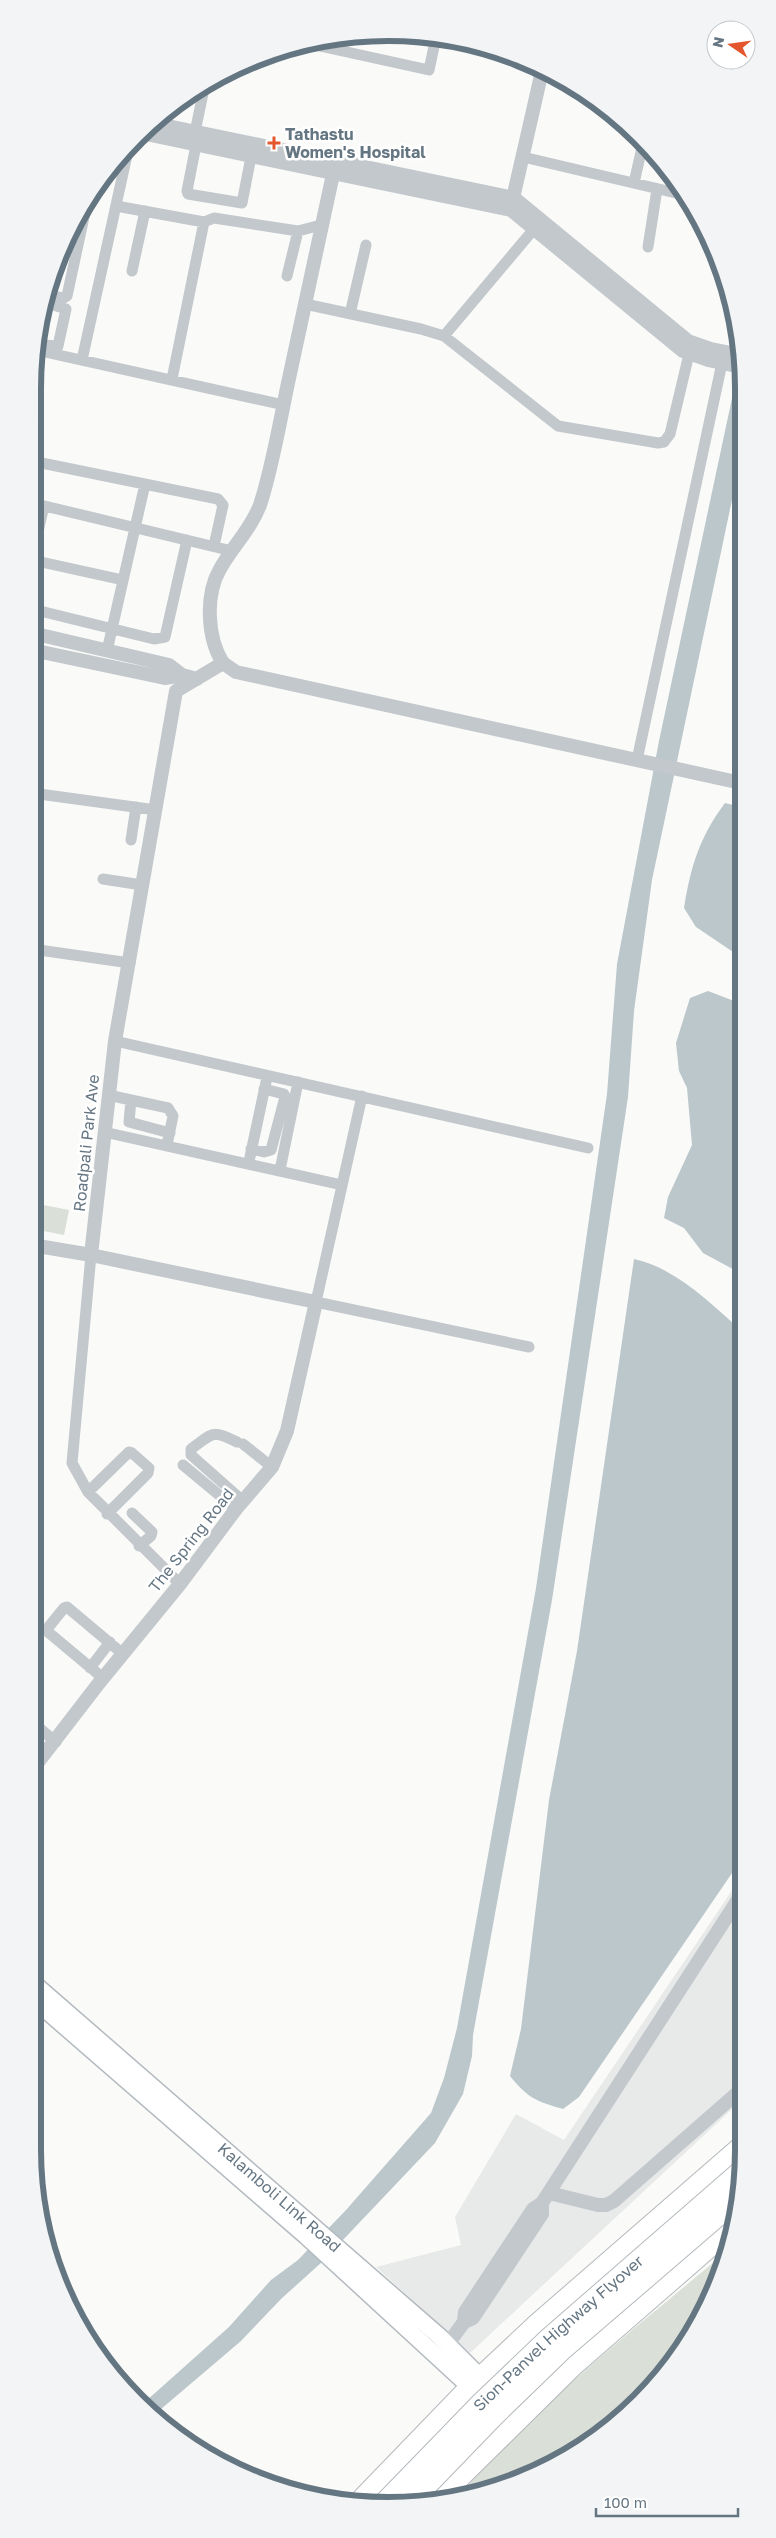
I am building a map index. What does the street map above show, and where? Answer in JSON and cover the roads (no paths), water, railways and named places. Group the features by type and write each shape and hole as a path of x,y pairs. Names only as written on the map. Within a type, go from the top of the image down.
{"highway":[{"path":"365,2496 476,2382 537,2324 735,2153"},
{"name":"Sion-Panvel Highway Flyover","path":"390,2497 481,2403 549,2338 734,2177"},
{"name":"Sion-Panvel Highway Flyover","path":"417,2495 494,2416 561,2351 730,2206"},
{"path":"445,2492 574,2365 724,2234"}],"main road":[{"name":"Kalamboli Link Road","path":"41,1990 443,2350 476,2382 513,2424"},
{"name":"Kalamboli Link Road","path":"41,2006 310,2231"}],"street":[{"path":"325,47 429,70 434,44"},
{"path":"512,204 541,77"},
{"path":"204,95 188,194 242,203 251,157"},
{"path":"161,126 251,157 334,168"},
{"path":"152,134 196,138 512,204 678,334 705,353 732,361 640,761"},
{"path":"634,183 641,151"},
{"path":"523,158 674,193"},
{"path":"82,360 126,160"},
{"path":"334,168 284,405 260,504 250,527 219,570 211,608 214,646 223,663 236,672 735,782"},
{"path":"648,247 658,189"},
{"path":"512,204 534,230 671,343 690,354 705,353"},
{"path":"116,206 204,222 214,218 298,231 321,225"},
{"path":"132,271 146,211"},
{"path":"172,379 204,222"},
{"path":"54,296 63,298 67,296 82,226"},
{"path":"444,336 534,230"},
{"path":"287,276 298,231"},
{"path":"350,314 366,245"},
{"path":"44,344 58,346 66,309 52,304"},
{"path":"305,304 421,329 444,336 558,426 658,443 664,442 670,434 690,354"},
{"path":"43,352 284,405"},
{"path":"41,463 218,499 223,506 214,546"},
{"path":"107,651 145,484"},
{"path":"41,505 232,551"},
{"path":"41,612 154,639 165,637 187,540"},
{"path":"41,561 123,580"},
{"path":"41,635 169,665 182,675 197,680 223,663"},
{"path":"41,652 166,678 182,675"},
{"name":"Roadpali Park Ave","path":"180,1584 107,1514 88,1492 72,1463 72,1454 91,1254 115,1041 176,691 197,680"},
{"path":"41,794 156,810"},
{"path":"131,840 136,807"},
{"path":"103,879 142,885"},
{"path":"41,950 130,963"},
{"path":"115,1041 588,1148"},
{"path":"248,1162 267,1075"},
{"path":"280,1170 298,1082"},
{"path":"251,1149 264,1152 271,1150 285,1096 284,1094 264,1089"},
{"path":"108,1095 168,1108 173,1116 167,1145"},
{"path":"316,1302 362,1096"},
{"path":"131,1100 129,1122 170,1133"},
{"path":"104,1132 342,1184"},
{"path":"41,1246 91,1254 528,1347"},
{"name":"The Spring Road","path":"41,1760 103,1678 272,1467 287,1431 316,1302"},
{"path":"240,1505 191,1455 191,1449 213,1434 219,1433 240,1443 272,1467"},
{"path":"88,1492 129,1452 149,1468 148,1473 107,1514"},
{"path":"183,1465 240,1505"},
{"path":"119,1526 133,1511 152,1532 139,1546"},
{"path":"103,1678 48,1632 47,1629 64,1608 67,1607 123,1654"},
{"path":"90,1668 110,1642"},
{"path":"41,1730 56,1742"},
{"path":"443,2350 464,2322 465,2312 514,2236 532,2209 545,2198 735,1904"},
{"path":"545,2198 598,2205 606,2205 614,2201 735,2095"}],"place":[{"name":"Tathastu Women's Hospital","path":"274,143"}]}
